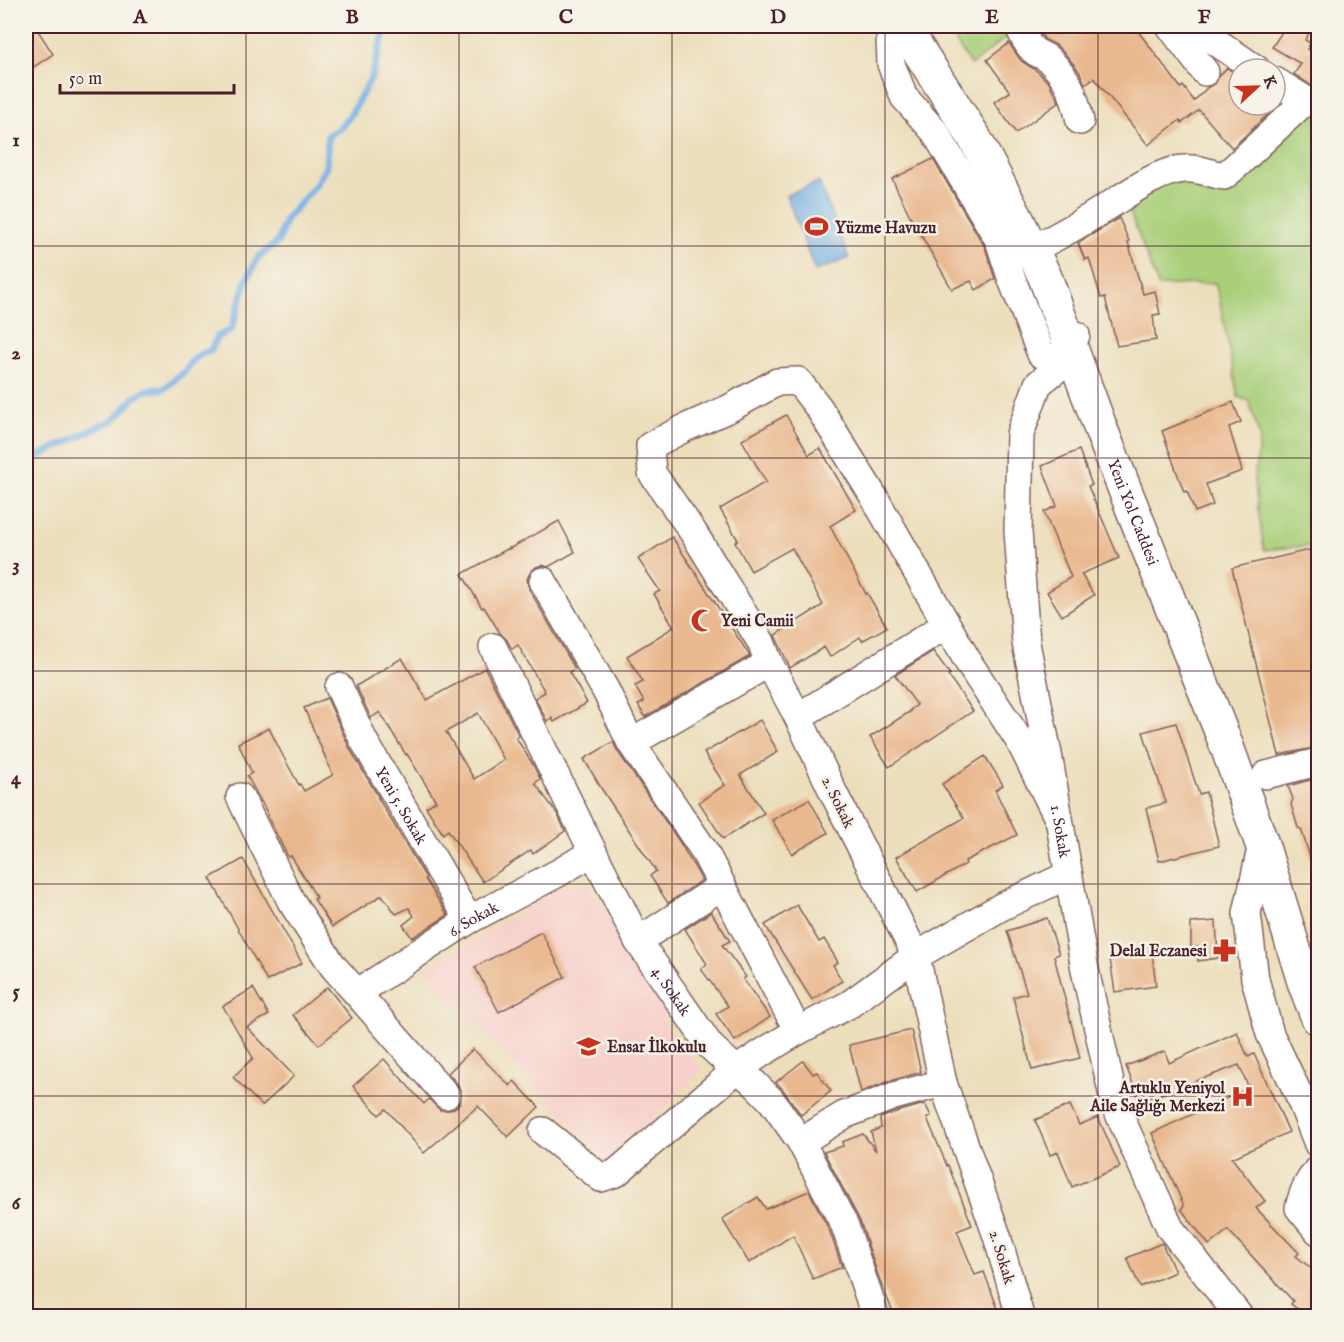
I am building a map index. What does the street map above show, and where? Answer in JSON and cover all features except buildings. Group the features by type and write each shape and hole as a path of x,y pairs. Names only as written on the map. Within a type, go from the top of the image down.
{"main road":[{"name":"Yeni Yol Caddesi","path":"903,26 974,137 1045,277 1161,584 1226,744 1262,844 1305,985 1318,1018"},
{"name":"Yeni Yol Caddesi","path":"918,26 995,146 1046,242 1071,346 1227,711 1318,977"}],"street":[{"path":"893,26 890,36 891,64 904,97 935,132 999,240 1041,354 1071,346"},
{"path":"1019,26 1034,51 1045,56 1065,78 1075,98 1080,121"},
{"path":"1170,26 1205,72"},
{"path":"1194,26 1238,57"},
{"path":"1046,242 1063,234 1143,183 1167,173 1182,169 1197,169 1224,176 1306,100 1287,88"},
{"name":"1. Sokak","path":"1071,346 1038,384 1020,434 1018,531 1026,643 1048,754 1085,970 1115,1105 1170,1228 1239,1317"},
{"name":"2. Sokak","path":"946,625 874,497 819,408 798,381 777,382 730,408 650,446 652,473 693,532 760,642 768,663 798,717 916,956 943,1083 998,1236 1020,1317"},
{"path":"543,581 606,691 631,743 703,849 798,1031"},
{"path":"798,717 946,625 1019,740 1058,818"},
{"name":"4. Sokak","path":"493,646 638,941 710,1046 736,1070 750,1079 771,1100 801,1142 845,1226 874,1317"},
{"path":"631,743 768,663"},
{"name":"Yeni 5. Sokak","path":"339,687 364,741 469,920"},
{"path":"1266,775 1318,762"},
{"path":"240,797 291,901 333,966 446,1095"},
{"path":"1262,844 1247,914 1255,979 1270,1034 1298,1093 1318,1144"},
{"name":"6. Sokak","path":"357,993 469,920 593,852"},
{"path":"543,1131 602,1178 616,1173 736,1070 798,1031 850,1004 916,956 1001,907 1068,875"},
{"path":"638,941 722,886"},
{"path":"801,1142 844,1115 894,1096 943,1083"},
{"path":"1314,1175 1303,1193 1299,1208 1318,1231"}],"shaded area":[{"name":"Ensar İlkokulu","path":"566,883 585,886 601,901 672,1005 662,1020 702,1071 608,1163 424,970"}],"green space":[{"path":"945,26 1010,26 1013,32 971,65"},
{"path":"1318,104 1318,545 1264,550 1254,480 1260,438 1249,401 1238,397 1215,283 1158,286 1127,204 1162,182 1215,186"}],"water":[{"name":"Yüzme Havuzu","path":"819,182 849,258 815,271 786,195"}],"waterway":[{"path":"26,462 115,419 134,398 146,390 164,389 185,371 191,362 211,350 217,337 231,330 246,282 258,257 278,242 286,219 315,186 326,167 328,135 339,129 350,116 372,76 386,26"}],"place":[{"name":"Yüzme Havuzu","path":"817,227"},
{"name":"Yeni Camii","path":"703,620"},
{"name":"Delal Eczanesi","path":"1225,950"},
{"name":"Ensar İlkokulu","path":"589,1046"},
{"name":"Artuklu Yeniyol Aile Sağlığı Merkezi","path":"1243,1096"}]}
